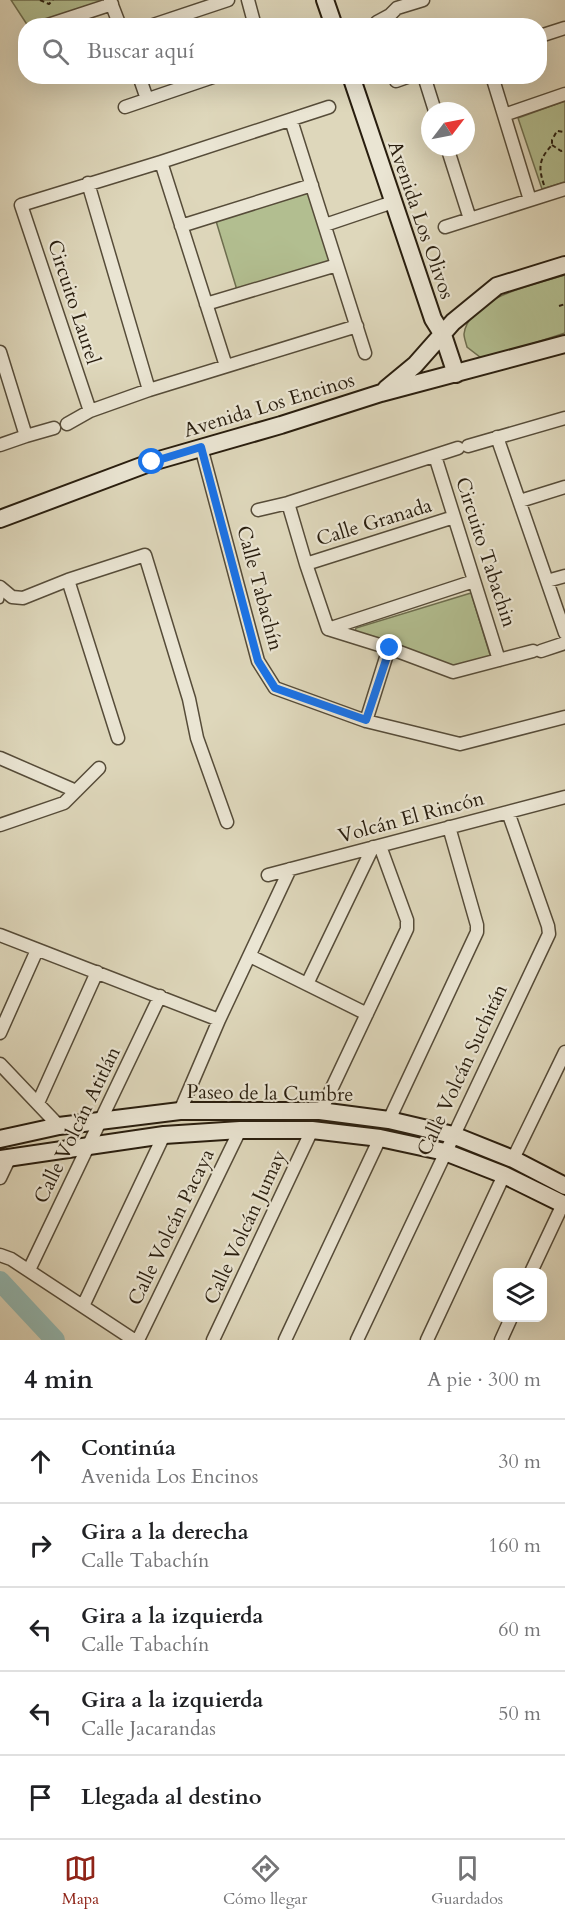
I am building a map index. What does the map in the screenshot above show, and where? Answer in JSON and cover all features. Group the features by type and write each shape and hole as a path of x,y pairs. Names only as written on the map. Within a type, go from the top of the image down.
{"street":[{"path":"174,18 228,0"},
{"path":"248,0 253,18"},
{"path":"325,0 331,18"},
{"path":"384,18 390,15 396,4 423,0"},
{"path":"67,18 111,2 117,18"},
{"path":"547,34 565,28"},
{"path":"142,84 147,99"},
{"path":"125,107 192,84"},
{"name":"Avenida Los Olivos","path":"354,84 432,319 443,335 456,374"},
{"path":"427,84 432,102"},
{"path":"494,84 530,200"},
{"path":"504,115 565,94"},
{"path":"149,390 88,183 161,162 329,107"},
{"path":"291,120 365,353"},
{"path":"450,156 470,219"},
{"path":"161,162 226,366"},
{"name":"Circuito Laurel","path":"88,183 21,205 90,411"},
{"path":"181,226 312,185"},
{"path":"445,227 565,189"},
{"path":"325,225 393,202"},
{"path":"206,304 337,265"},
{"name":"Avenida Los Encinos","path":"381,393 415,366 453,322 497,286 565,265"},
{"path":"67,424 90,411 149,390 357,326"},
{"name":"Avenida Los Encinos","path":"0,519 152,462 381,393 565,344"},
{"path":"0,352 26,436"},
{"name":"Circuito Tabachin","path":"258,510 565,418"},
{"path":"0,445 54,428"},
{"path":"497,437 565,633"},
{"name":"Calle Tabachín","path":"201,447 258,661 275,688 366,720 460,744 565,717"},
{"name":"Circuito Tabachin","path":"435,456 499,660"},
{"path":"520,501 565,487"},
{"path":"288,502 328,629 474,581"},
{"name":"Calle Granada","path":"306,564 454,517"},
{"path":"1,592 12,597 23,598 68,580 145,555 189,699 197,738 227,822"},
{"path":"548,581 565,576"},
{"path":"68,580 118,738"},
{"name":"Circuito Tabachin","path":"328,629 390,648 453,672 565,643"},
{"path":"366,720 390,648"},
{"path":"0,758 76,791"},
{"path":"0,825 64,803 99,768"},
{"name":"Volcán El Rincón","path":"268,875 565,797"},
{"name":"Calle Volcán Suchitán","path":"357,1340 549,934 508,812"},
{"path":"389,1120 477,932 477,925 449,827"},
{"path":"307,984 377,847"},
{"path":"321,1111 407,929 407,920 377,847"},
{"path":"180,1111 219,1020 290,869"},
{"path":"0,935 219,1020"},
{"path":"0,1033 37,950"},
{"path":"250,956 367,1014"},
{"path":"39,1103 97,972"},
{"name":"Calle Volcán Atitlán","path":"28,1270 160,996"},
{"path":"513,1160 565,1052"},
{"path":"0,1064 59,1126"},
{"name":"Paseo de la Cumbre","path":"0,1138 59,1126 180,1111 321,1111 389,1120 453,1136 513,1160 565,1185"},
{"name":"Paseo de la Cumbre","path":"5,1158 164,1135 240,1130 312,1130 380,1138 445,1152 504,1175 564,1205"},
{"name":"Calle Volcán Pacaya","path":"138,1340 240,1130"},
{"name":"Calle Volcán Jumay","path":"213,1340 312,1130"},
{"path":"83,1306 164,1135"},
{"path":"285,1340 380,1138"},
{"path":"0,1178 5,1158"},
{"path":"428,1340 504,1175"},
{"path":"533,1268 564,1205"},
{"path":"0,1255 11,1258 134,1340"},
{"path":"501,1340 509,1322"}],"path":[{"path":"40,0 50,4 53,0"},
{"path":"545,187 539,170 545,153 552,145 557,131 565,132"},
{"path":"552,145 561,151 565,150"},
{"path":"559,306 565,304"}],"green space":[{"path":"11,0 103,0 104,2 53,18 23,18"},
{"path":"565,101 565,182 542,189 518,118"},
{"path":"309,192 331,262 237,290 216,221"},
{"path":"565,275 565,333 488,358 480,357 467,347 464,334 469,321 478,310 505,294"},
{"path":"471,593 491,658 451,669 354,635 356,628"}],"waterway":[{"path":"0,1281 55,1340"}],"route":[{"path":"152,462 201,447 258,661 275,688 366,720 390,648"}]}
